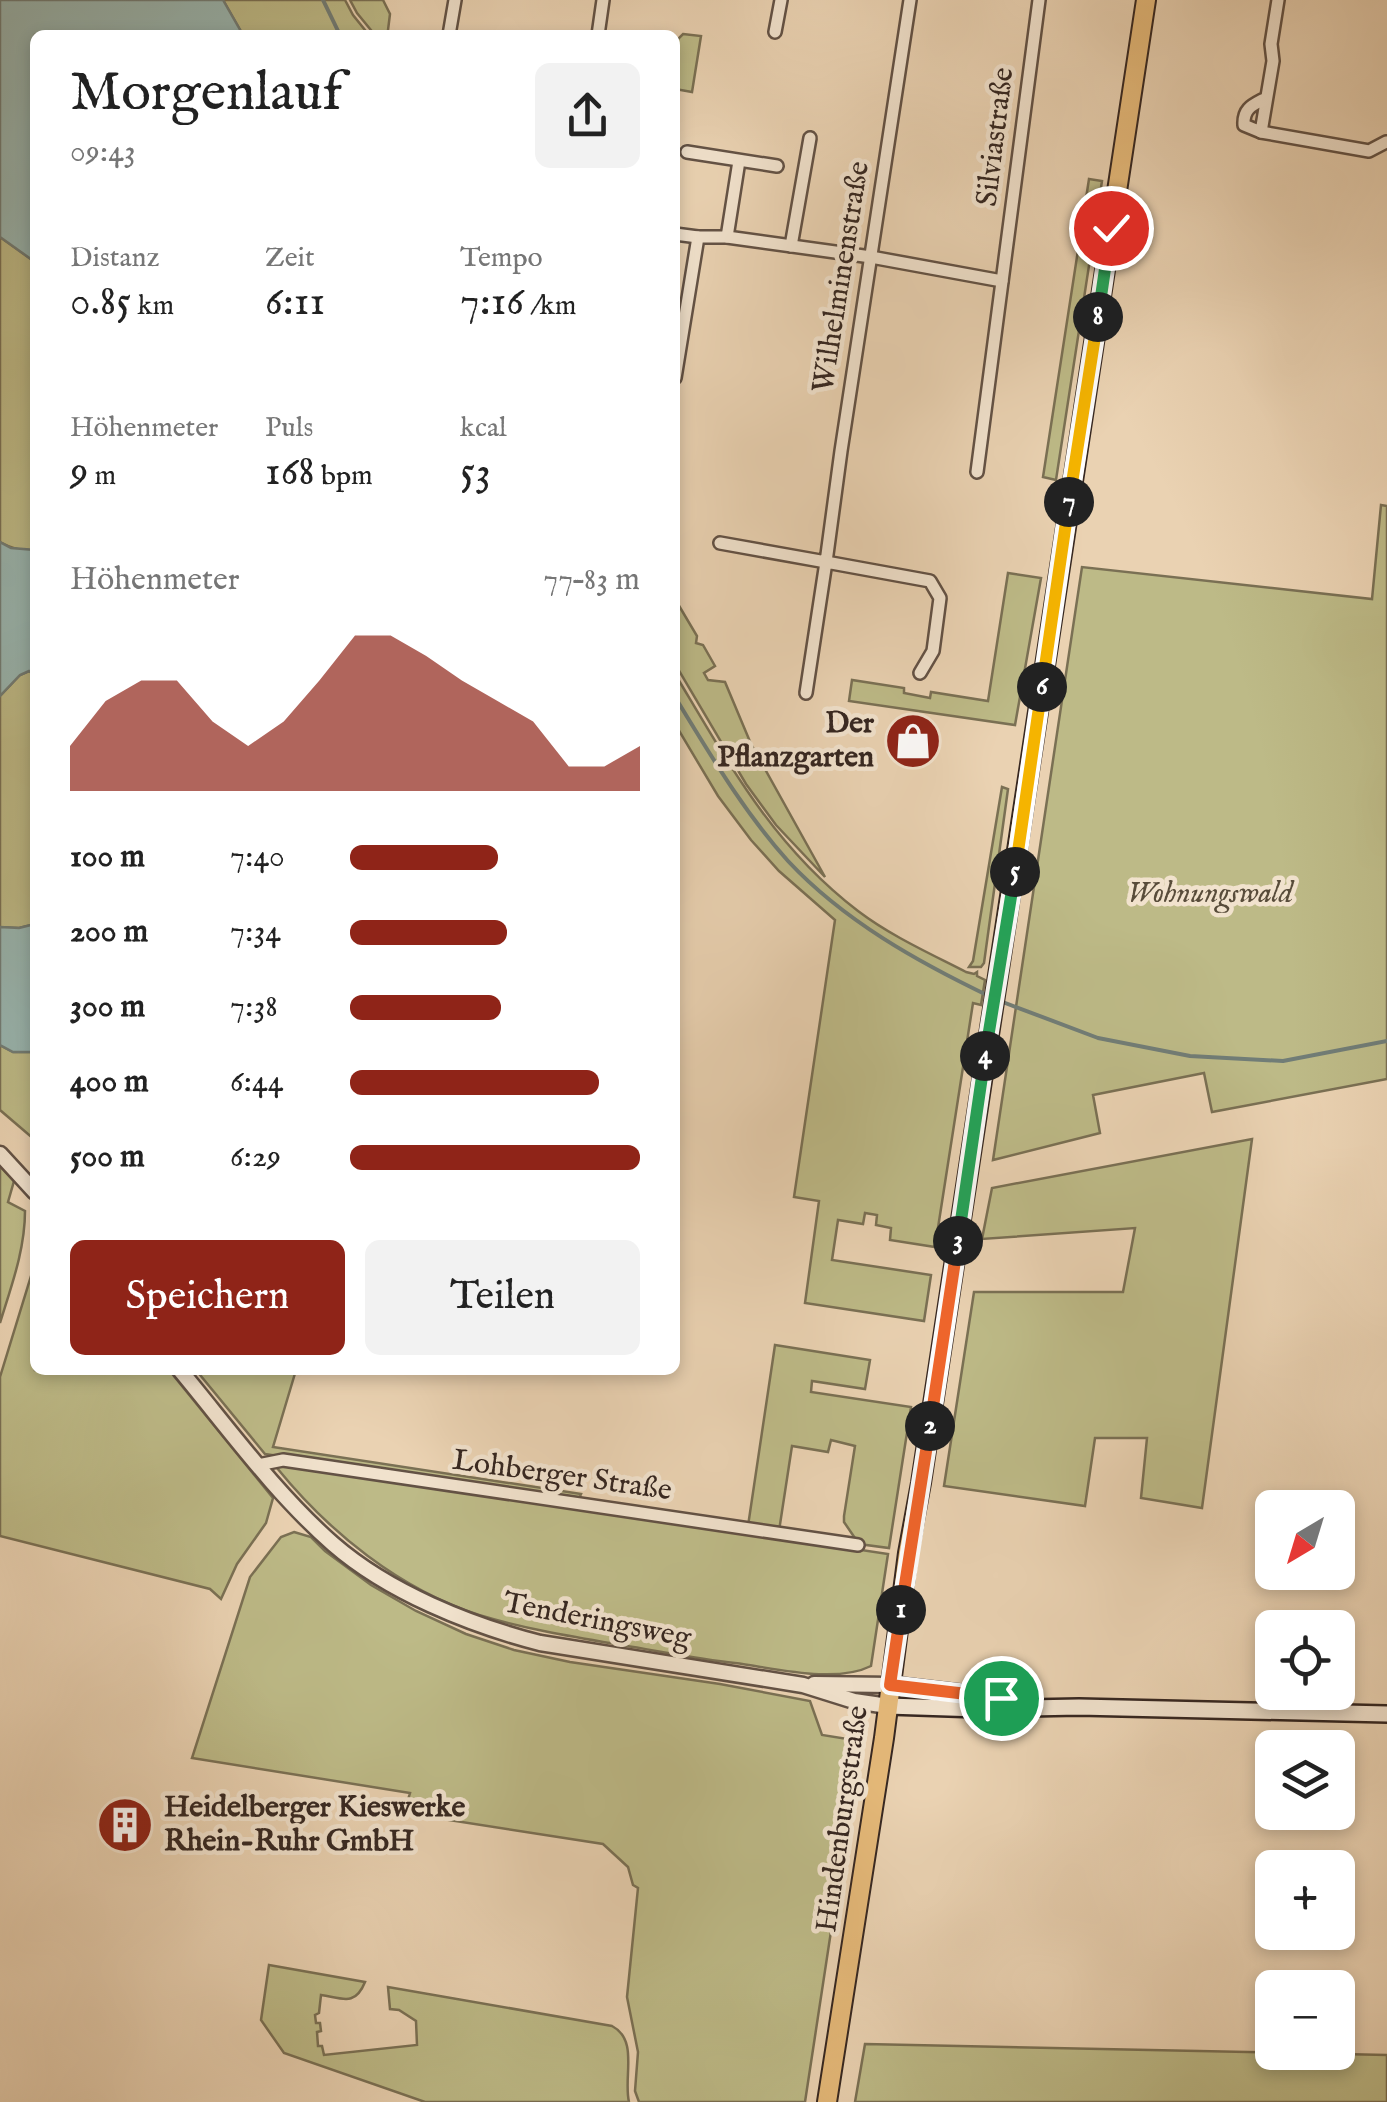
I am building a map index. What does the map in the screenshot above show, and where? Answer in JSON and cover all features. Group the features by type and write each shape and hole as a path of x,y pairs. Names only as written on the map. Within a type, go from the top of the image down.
{"main road":[{"name":"Hindenburgstraße","path":"828,2102 908,1553 1146,0"},
{"path":"890,1685 1079,1707"},
{"path":"888,1706 1387,1714"}],"street":[{"path":"451,30 455,0"},
{"path":"599,30 602,0"},
{"path":"776,32 781,0"},
{"name":"Wilhelminenstraße","path":"806,693 910,0"},
{"name":"Silviastraße","path":"977,472 1039,0"},
{"path":"1260,132 1273,60 1271,44 1278,0"},
{"path":"1266,98 1246,110 1244,125 1251,130 1369,151 1387,141"},
{"path":"792,246 810,138"},
{"path":"686,152 777,166"},
{"path":"727,237 740,161"},
{"path":"680,234 871,257 1002,280"},
{"path":"680,347 698,236"},
{"path":"720,542 930,582 940,598 933,651 920,673"},
{"path":"0,1154 30,1187"},
{"name":"Tenderingsweg","path":"184,1375 292,1506 335,1546 372,1572 461,1619 540,1643 803,1685 888,1706"},
{"name":"Lohberger Straße","path":"258,1465 283,1460 858,1546"},
{"name":"Tenderingsweg","path":"803,1685 890,1685"}],"green space":[{"path":"223,0 345,0 365,30 240,30"},
{"path":"350,0 383,0 390,14 388,30 371,30"},
{"path":"701,36 692,92 680,90 680,37"},
{"path":"1089,179 1102,181 1056,480 1043,477"},
{"path":"0,237 30,258 30,550 0,542"},
{"name":"Wohnungswald","path":"1381,505 1387,506 1387,1079 1212,1112 1204,1073 1093,1095 1100,1133 993,1160 1082,567 1372,599"},
{"path":"1008,573 1041,578 1015,725 849,701 852,680 904,688 904,693 930,698 931,692 988,701"},
{"path":"680,607 697,636 696,643 703,645 715,666 704,673 708,680 725,682 751,744 825,877 776,825 746,784 680,672"},
{"path":"30,672 30,925 19,928 0,927 0,696 20,675"},
{"path":"680,682 755,802 828,886 858,911 910,944 966,972 977,972 985,980 981,1005 973,1003 935,1247 890,1240 891,1228 876,1225 877,1215 865,1213 863,1224 838,1220 832,1260 931,1275 924,1321 805,1303 819,1201 794,1197 835,920 779,871 718,796 680,732"},
{"path":"1002,787 1008,789 984,963 981,967 969,967 973,961"},
{"path":"0,1045 13,1052 30,1052 30,1136 0,1110"},
{"path":"1252,1139 1202,1508 1141,1498 1147,1438 1095,1438 1085,1506 944,1486 974,1292 1123,1292 1135,1228 982,1239 992,1188"},
{"path":"0,1166 14,1181 8,1202 25,1211 20,1254 0,1323"},
{"path":"30,1279 30,1375 173,1375 273,1498 266,1523 237,1564 221,1599 210,1589 0,1536 0,1377"},
{"path":"775,1345 870,1360 865,1389 812,1381 811,1392 911,1407 889,1548 859,1544 844,1522 855,1446 831,1440 828,1452 792,1446 779,1531 748,1526"},
{"path":"200,1375 295,1375 273,1447 581,1494 578,1501 265,1454"},
{"path":"287,1463 888,1554 871,1666 840,1674 786,1671 568,1636 479,1615 421,1590 367,1556 297,1492 277,1468"},
{"path":"294,1532 311,1537 371,1585 466,1634 570,1662 810,1701 822,1735 860,1741 805,2102 639,2102 635,2091 638,2052 627,1997 638,1888 633,1885 628,1867 603,1844 404,1813 410,1793 192,1758 250,1577 281,1537"},
{"path":"269,1965 365,1982 352,1998 321,1995 319,2013 315,2015 321,2031 317,2032 318,2046 322,2046 324,2055 417,2045 416,2021 390,2009 388,1987 612,2026 620,2032 628,2050 629,2102 425,2102 284,2053 261,2020"},
{"path":"865,2044 1255,2052 1255,2070 1355,2070 1355,2054 1387,2055 1387,2102 855,2102"}],"water":[{"path":"0,0 223,0 240,30 30,30 30,258 0,237"},
{"path":"0,542 11,548 30,550 30,672 20,675 0,696"},
{"path":"30,925 30,1052 13,1052 0,1045 0,927"}],"waterway":[{"path":"323,0 338,30"},
{"path":"680,705 756,822 810,883 883,938 991,997"},
{"path":"1000,1001 1098,1038 1190,1056 1283,1061 1387,1041"}],"place":[{"name":"Der Pflanzgarten","path":"913,741"},
{"name":"Heidelberger Kieswerke Rhein-Ruhr GmbH","path":"125,1825"}],"route":[{"path":"1001,1698 890,1685 1111,228"}]}
